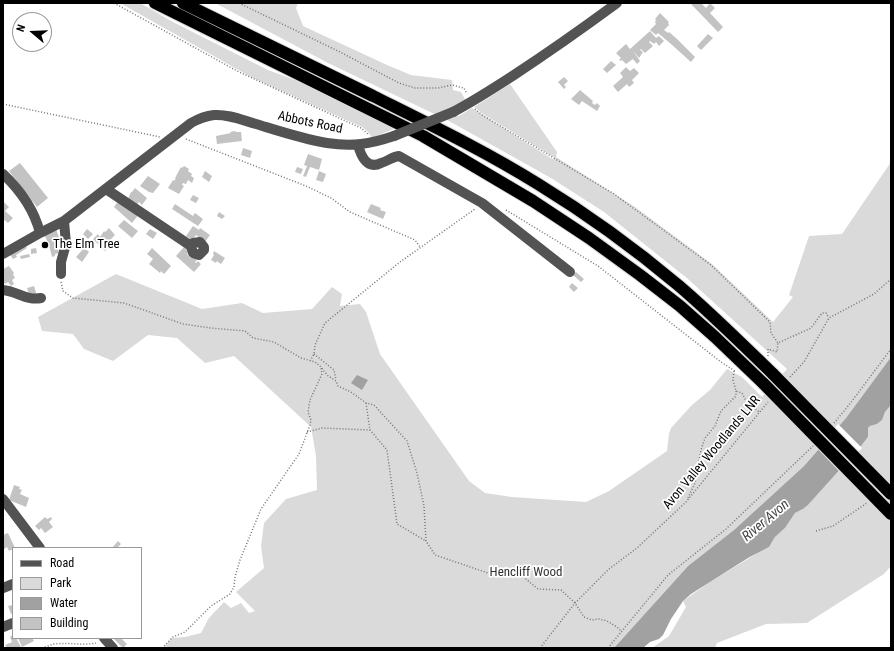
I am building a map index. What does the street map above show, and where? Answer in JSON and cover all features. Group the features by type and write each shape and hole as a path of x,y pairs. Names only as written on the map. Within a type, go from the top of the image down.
{"highway":[{"path":"155,3 423,136 534,201 640,275 704,327 738,369 764,384 891,514"},
{"path":"183,3 442,130 504,163 539,184 599,224 647,260 708,312 773,374 891,494"}],"street":[{"name":"Abbots Road","path":"3,254 64,221 172,137 202,117 215,115 230,116 301,137 328,143 358,145 374,143 453,112 471,103 575,34 617,3"},
{"path":"358,145 362,158 369,163 379,164 399,156 482,203 570,272"},
{"path":"3,174 15,186 34,213 40,233"},
{"path":"106,189 191,246"},
{"path":"63,270 66,244 64,221"},
{"path":"3,290 31,299 41,298"},
{"path":"3,499 39,547"}],"path":[{"path":"239,3 347,55 399,83 415,88 438,88 452,85 464,88 471,103 482,115 614,194 711,265 770,322 770,333 778,343 777,352 768,349 768,356 772,360"},
{"path":"3,104 163,138 172,137 306,186 331,198 350,212 415,240 420,247"},
{"path":"311,359 314,354 315,345 325,323 400,262 482,203"},
{"path":"63,270 61,283 63,291 73,298 124,304 183,324 245,331 253,338 274,342 301,358 311,359 321,367 327,375 336,381"},
{"path":"789,378 804,362 829,318 874,294 891,279"},
{"path":"778,343 811,328 822,313 826,313 829,318"},
{"path":"831,427 891,349"},
{"path":"314,354 334,370 338,386 351,392 366,403 374,404 406,441 417,473 424,506 426,541"},
{"path":"162,648 173,637 185,632 211,606 230,594 234,587 240,560 261,509 299,454 310,425 311,420 308,412 310,400 322,374 321,367"},
{"path":"686,502 695,483 701,450 705,438 715,426 721,411 736,396 733,380 738,369"},
{"path":"736,391 742,393 759,412"},
{"name":"Avon Valley Woodlands LNR","path":"540,648 575,603 609,569 637,548 686,502 769,401"},
{"path":"366,403 370,430 387,450 397,524 426,541 435,555 488,573 516,571 538,589 561,590 575,603 584,617 592,620 599,619 607,621 622,632"},
{"path":"307,432 322,428 370,430"},
{"path":"608,648 668,575 726,529 816,443"},
{"path":"816,531 833,526 873,500"},
{"path":"42,648 54,644 72,643 87,645 108,642"}],"green space":[{"path":"120,3 140,3 173,22 268,70 319,89 396,128 372,138 362,127 251,77"},
{"name":"Hencliff Wood","path":"215,3 298,3 296,8 303,26 411,75 452,80 453,90 461,92 466,101 450,110 459,116 472,108 552,159 555,158 474,107 510,84 557,152 556,157 635,207 712,264 773,322 793,297 789,295 809,236 842,234 891,162 891,357 846,418 804,466 734,530 688,566 614,648 163,648 172,638 185,637 201,633 209,618 224,602 231,608 241,603 249,613 255,611 236,592 264,568 261,546 264,523 286,499 317,490 316,456 311,427 234,356 205,363 177,338 148,335 113,361 84,349 73,334 42,331 38,317 116,274 202,309 242,303 263,313 312,309 332,287 342,294 340,306 360,304 366,312 380,354 469,481 485,493 512,497 586,502 609,491 667,451 671,428 692,405 710,390 727,369 742,377 762,397 787,369 688,279 604,212 551,178 449,121 328,63"},
{"path":"891,405 891,566 884,574 807,623 766,624 717,643 715,648 652,648 669,636 686,607 683,601 710,582 769,547 775,537 785,528 795,513 808,505 861,446 868,437 868,428 882,420 885,412"}],"water":[{"name":"River Avon","path":"891,357 891,405 885,412 882,420 868,428 868,437 861,446 808,505 795,513 785,528 775,537 769,547 748,558 691,594 683,601 671,619 663,635 659,639 650,642 643,648 614,648 688,566 734,530 804,466 846,418"},
{"path":"357,375 368,380 362,390 351,383"}],"pier":[{"path":"838,424 862,448 840,472 817,448"}],"building":[{"path":"690,3 701,3 706,8 710,3 715,8 710,13 723,27 718,32"},
{"path":"660,13 669,22 669,25 664,30 676,38 695,57 691,62 658,33 656,35 650,30 656,24 655,19"},
{"path":"650,31 656,38 659,36 664,41 659,46 656,42 654,44 650,41 649,42 653,46 645,53 641,49 640,50 643,52 639,58 633,51 640,61 637,64 633,59 626,64 622,60 619,60 621,58 616,53 626,44 630,49"},
{"path":"708,34 713,38 701,50 697,46"},
{"path":"611,61 616,65 607,73 603,69"},
{"path":"626,67 630,71 634,68 639,73 632,80 634,83 629,87 627,84 618,92 613,86 623,77 620,73"},
{"path":"564,77 568,81 564,85 566,87 564,89 558,82"},
{"path":"580,90 593,101 592,103 595,105 597,103 600,106 597,111 582,101 579,105 571,99"},
{"path":"235,131 241,132 242,141 217,144 216,136"},
{"path":"243,148 252,151 250,158 241,155"},
{"path":"308,154 322,159 319,170 310,167 306,177 303,176 307,166 304,165"},
{"path":"20,163 48,198 37,207 9,171"},
{"path":"184,166 189,169 188,171 194,178 192,183 188,180 186,184 183,183 182,185 184,186 179,194 168,188 176,178 181,167 182,168"},
{"path":"297,167 303,169 301,174 295,172"},
{"path":"205,171 212,176 209,182 202,177"},
{"path":"319,171 326,174 323,182 316,180"},
{"path":"148,176 160,184 153,193 140,186"},
{"path":"135,188 147,198 142,205 139,202 137,205 128,199 131,192"},
{"path":"193,195 199,198 196,203 190,200"},
{"path":"119,200 139,214 132,223 114,207"},
{"path":"3,201 9,207 5,211 13,218 8,223 3,219"},
{"path":"175,204 193,216 195,213 203,219 198,226 172,209"},
{"path":"371,204 386,212 383,219 367,212"},
{"path":"219,212 225,216 222,219 217,216"},
{"path":"124,220 138,231 132,238 118,226"},
{"path":"193,226 199,230 200,228 210,235 205,242 196,235 192,240 186,236"},
{"path":"109,228 115,235 110,240 113,243 105,251 93,239 98,234 100,237 104,231 105,232"},
{"path":"56,229 61,243 57,245 59,253 52,257 44,234"},
{"path":"87,229 93,234 88,239 83,234"},
{"path":"150,229 157,233 153,239 146,234"},
{"path":"24,244 27,248 16,255 17,257 13,259 9,253"},
{"path":"184,247 189,251 187,254 191,258 193,256 197,260 195,262 196,263 198,261 201,264 194,272 176,256"},
{"path":"36,248 37,253 31,254 31,249"},
{"path":"84,248 89,252 82,262 76,257"},
{"path":"152,248 171,266 164,274 161,271 160,273 149,264 153,259 147,254"},
{"path":"214,251 225,258 221,264 217,261 216,263 211,260 214,255"},
{"path":"29,254 30,257 21,259 20,256"},
{"path":"9,266 14,273 15,278 12,280 14,284 11,286 8,282 5,284 3,280 3,269"},
{"path":"576,272 584,279 581,282 573,275"},
{"path":"572,283 578,288 574,292 569,287"},
{"path":"34,286 37,296 30,298 27,288"},
{"path":"14,485 20,487 19,489 22,490 20,494 29,498 26,507 9,500"},
{"path":"45,517 47,519 51,517 52,519 49,522 53,527 45,533 41,528 39,530 35,526"},
{"path":"8,533 15,547 12,547 12,550 9,551 7,547 4,549 3,547 3,535"},
{"path":"118,541 121,544 118,547 113,547"},
{"path":"12,605 11,614 8,606"},
{"path":"12,636 12,639 17,639 21,647 7,648 5,645 12,642 10,637"},
{"path":"18,639 33,639 34,641 22,647"},
{"path":"114,639 122,639 127,644 123,648"}],"place":[{"name":"The Elm Tree","path":"45,245"}]}
